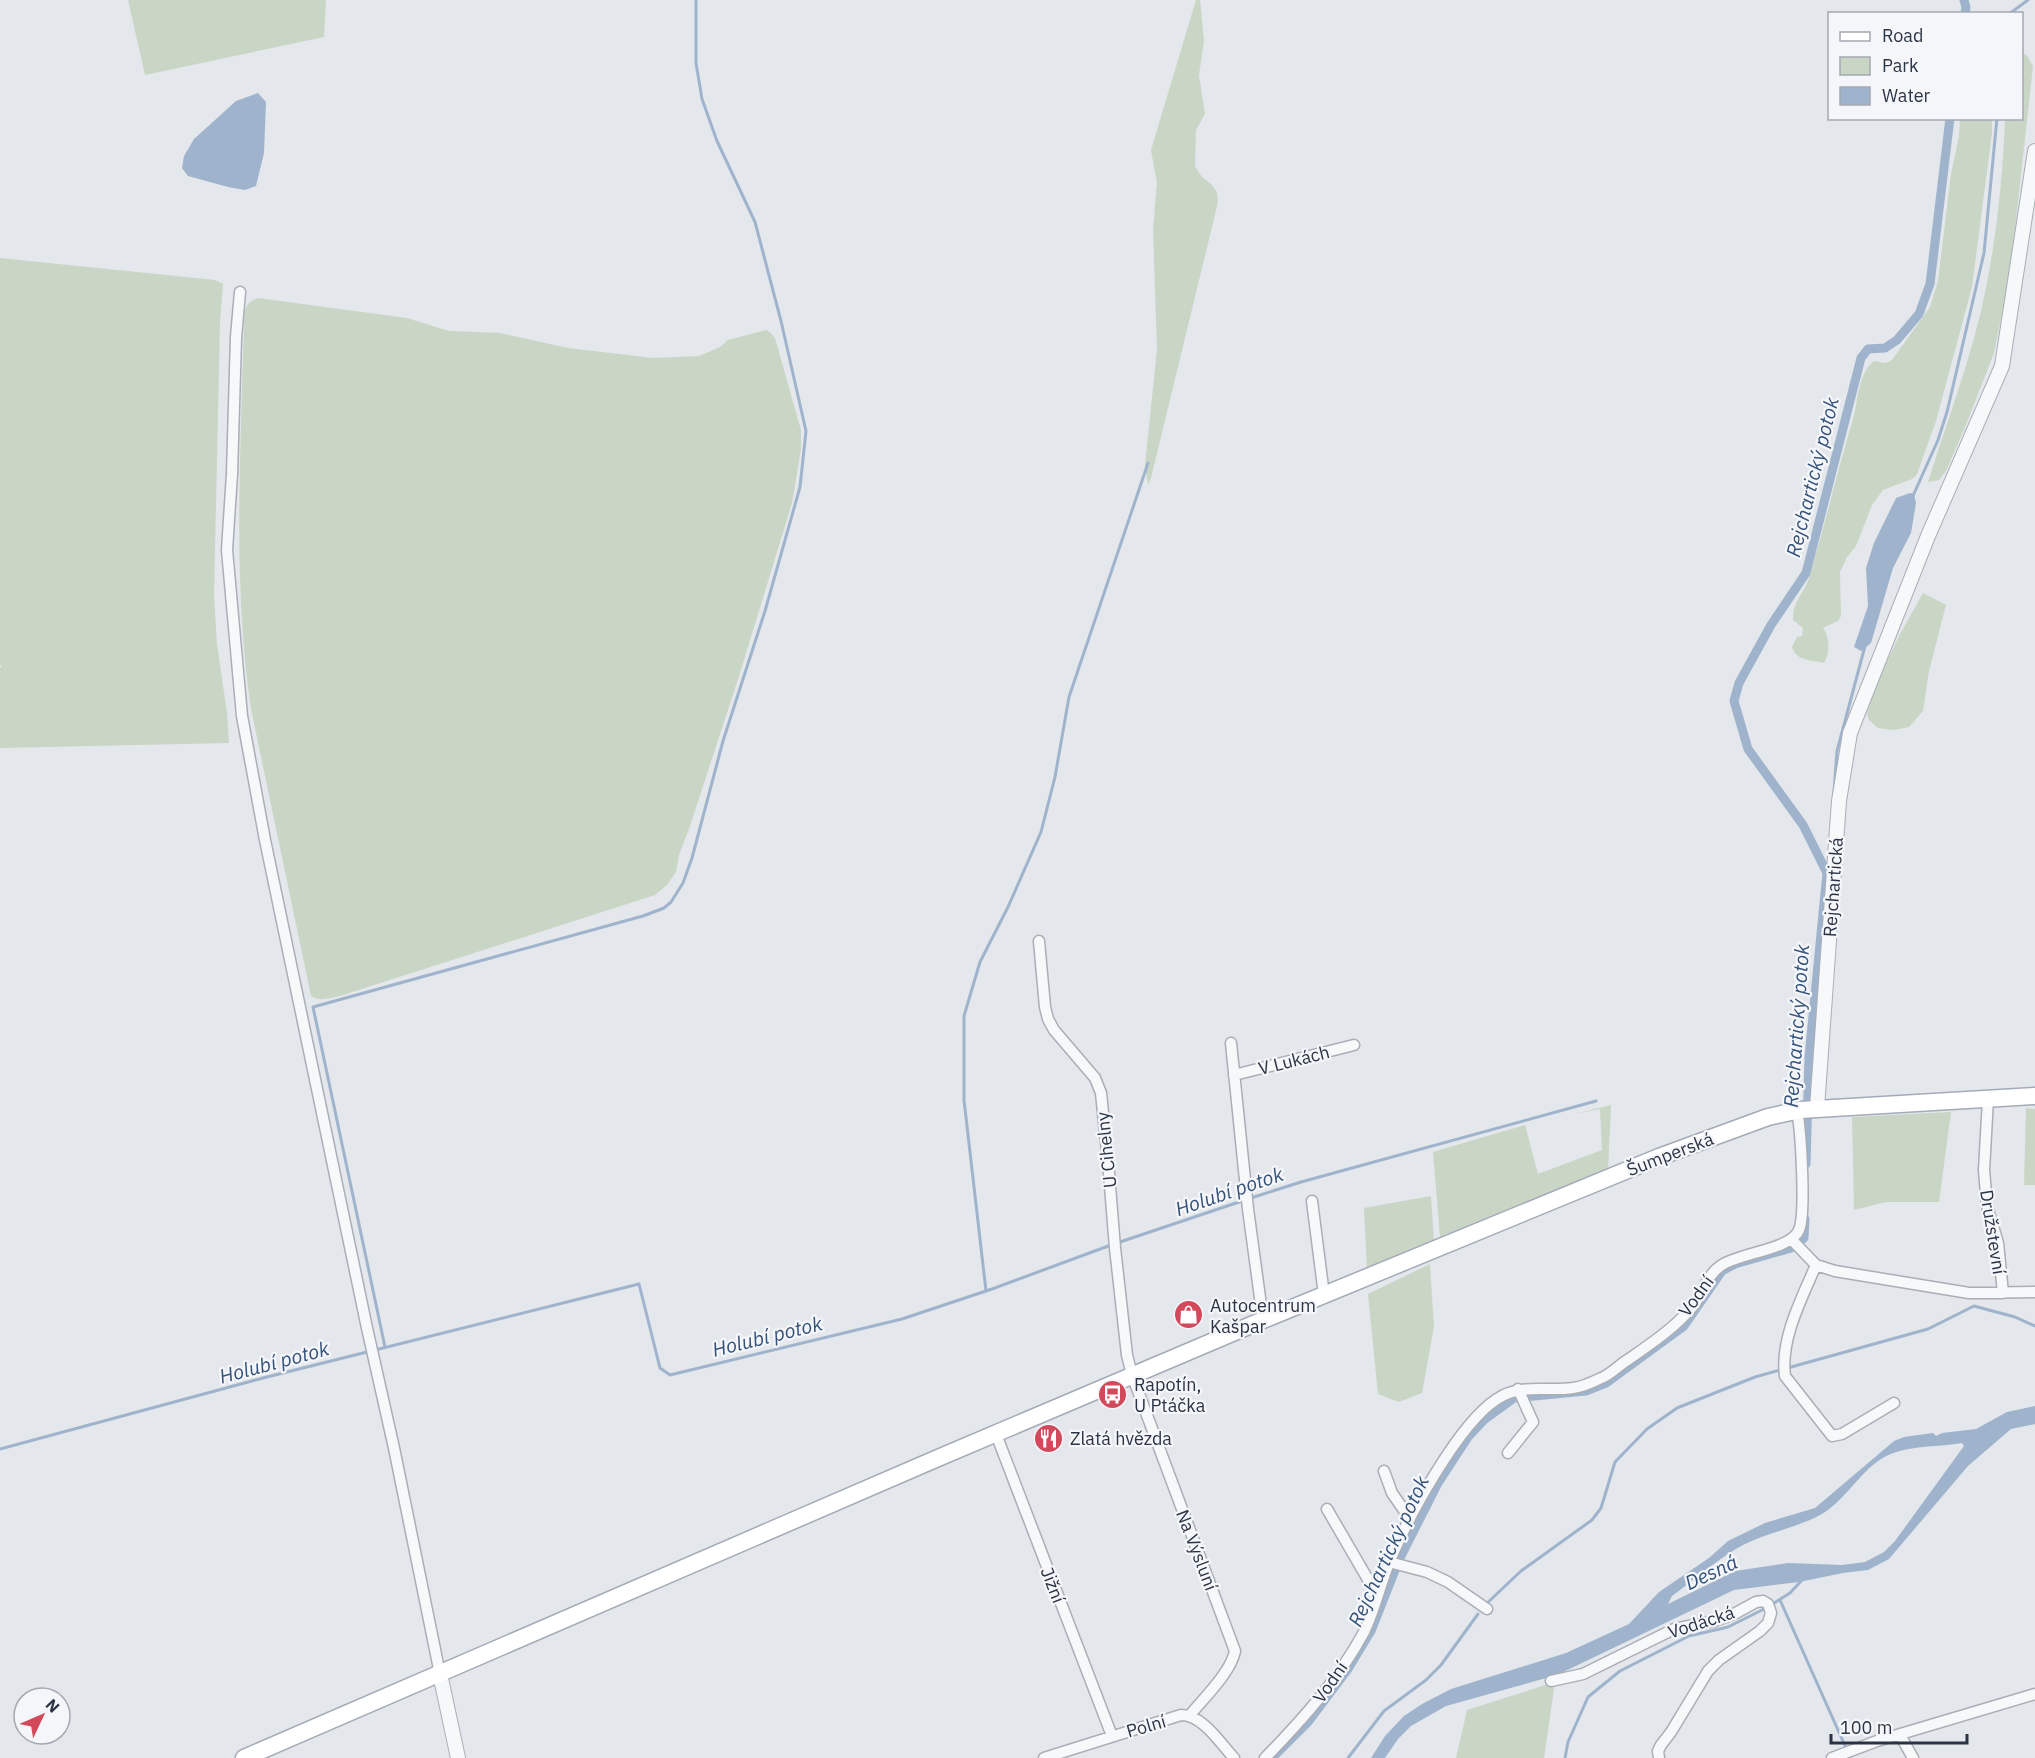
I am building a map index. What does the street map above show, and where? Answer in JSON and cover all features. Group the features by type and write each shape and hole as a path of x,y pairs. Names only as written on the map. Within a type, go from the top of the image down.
{"main road":[{"name":"Šumperská","path":"244,1758 1132,1375 1659,1157 1768,1118 1807,1109 2035,1096"}],"street":[{"name":"Rejchartická","path":"1807,1109 1839,801 1850,733 1929,536 2002,366 2035,151"},
{"path":"240,292 227,550 242,716 265,840 458,1758"},
{"name":"U Cihelny","path":"1039,941 1048,1018 1054,1030 1095,1078 1101,1093 1114,1242 1127,1355 1132,1375"},
{"name":"V Lukách","path":"1231,1043 1247,1198 1263,1320"},
{"name":"V Lukách","path":"1234,1075 1353,1045"},
{"name":"Družstevní","path":"1988,1099 1984,1170 1986,1197 1998,1243 2003,1293"},
{"path":"1807,1109 1802,1210 1796,1244 1816,1265 1792,1322 1784,1369 1788,1380 1832,1436 1842,1434 1894,1403"},
{"path":"1312,1201 1324,1295"},
{"name":"Vodní","path":"1265,1758 1307,1715 1365,1629 1377,1595 1394,1564 1410,1519 1467,1427 1497,1399 1574,1388 1602,1379 1678,1321 1694,1304 1719,1266 1731,1259 1796,1244"},
{"name":"Družstevní","path":"1816,1265 1835,1271 1969,1293 2035,1292"},
{"name":"Na Výsluní","path":"1132,1375 1234,1651 1233,1660 1227,1670 1190,1715"},
{"path":"1508,1453 1533,1422 1521,1394"},
{"name":"Jižní","path":"996,1434 1112,1736"},
{"path":"1384,1471 1399,1506 1410,1519"},
{"path":"1327,1509 1377,1595"},
{"path":"1394,1564 1427,1572 1448,1582 1487,1609"},
{"name":"Vodácká","path":"1551,1682 1583,1674 1674,1629 1708,1623 1763,1601 1769,1607 1768,1623 1708,1671 1661,1745 1658,1751 1659,1758"},
{"path":"1832,1758 2035,1694"},
{"name":"Polní","path":"1044,1758 1112,1736 1190,1715 1202,1722 1233,1758"},
{"path":"1900,1735 1913,1758"}],"green space":[{"path":"128,0 326,0 324,37 145,75"},
{"path":"1196,0 1200,0 1204,40 1199,75 1205,114 1196,130 1195,166 1217,192 1218,202 1148,485 1145,465 1157,349 1153,229 1157,183 1151,150"},
{"path":"2023,53 2033,66 2010,275 1994,353 1946,471 1939,480 1928,482 1981,313 1993,246 2003,161 2005,120 2023,120"},
{"path":"1960,120 1992,120 1972,287 1936,421 1917,474 1912,479 1883,490 1872,505 1856,546 1847,557 1840,572 1841,616 1838,621 1823,628 1828,645 1824,663 1805,659 1797,655 1792,647 1797,637 1802,636 1803,628 1793,620 1794,608 1809,578 1853,419 1861,380 1874,361 1886,363 1892,360 1930,307 1938,281 1951,174"},
{"path":"0,258 215,280 223,284 220,322 214,597 217,644 229,743 0,748 0,668 2,666 0,665"},
{"path":"258,298 407,318 449,331 500,333 568,348 653,358 699,356 720,347 728,340 766,330 775,338 801,430 801,449 792,503 740,673 679,855 676,872 667,885 655,895 340,996 321,999 311,996 251,709 241,612 239,514 244,319 247,306"},
{"path":"1923,593 1946,605 1929,671 1923,711 1909,727 1894,730 1878,728 1869,720 1867,713 1874,689 1899,636"},
{"path":"1611,1105 1608,1171 1440,1237 1433,1152 1525,1125 1538,1174 1602,1150 1600,1109 1574,1114"},
{"path":"2026,1108 2035,1109 2035,1185 2024,1185"},
{"path":"1951,1112 1939,1202 1886,1202 1854,1210 1852,1117"},
{"path":"1431,1196 1434,1242 1367,1269 1364,1208"},
{"path":"1430,1264 1434,1327 1422,1393 1399,1402 1378,1394 1368,1294"},
{"path":"1555,1682 1544,1758 1456,1758 1467,1710"}],"water":[{"path":"258,93 266,102 264,153 256,186 245,190 188,176 182,168 184,156 194,139 236,101"},
{"path":"1910,493 1914,494 1916,503 1911,533 1893,568 1871,643 1861,651 1854,647 1868,606 1866,568 1874,543 1896,498"},
{"path":"2035,1406 2035,1424 2011,1429 1968,1466 1889,1559 1868,1570 1734,1590 1557,1675 1446,1706 1411,1726 1398,1739 1385,1758 1371,1758 1385,1736 1404,1716 1422,1704 1451,1689 1566,1653 1629,1624 1659,1592 1709,1558 1728,1541 1765,1523 1815,1508 1894,1441 1904,1437 1933,1433 1936,1436 1942,1433 1976,1429 2007,1412","holes":["1962,1443 1964,1446 1895,1541 1884,1552 1865,1562 1842,1565 1788,1563 1735,1571 1668,1604 1672,1596 1734,1550 1752,1541 1811,1520 1829,1509 1865,1472 1890,1454 1910,1449"]}],"waterway":[{"path":"385,1347 313,1007 643,916 664,908 671,902 683,883 692,858 723,741 765,611 800,487 806,431 755,222 717,141 702,99 696,63 696,0"},
{"name":"Rejchartický potok","path":"1964,0 1965,12"},
{"path":"2012,12 2028,0"},
{"name":"Rejchartický potok","path":"1806,1164 1809,1057 1827,873 1803,825 1748,749 1734,701 1739,683 1771,625 1806,573 1861,358 1868,349 1885,348 1897,340 1919,314 1930,284 1950,120"},
{"path":"1912,498 1938,440 1947,412 1984,253 1997,120"},
{"path":"986,1291 964,1100 964,1016 980,962 1008,907 1041,832 1055,777 1069,697 1148,463"},
{"path":"1834,792 1837,751 1865,646"},
{"name":"Holubí potok","path":"1251,1198 1301,1182 1596,1101"},
{"name":"Holubí potok","path":"1117,1243 1245,1200"},
{"name":"Rejchartický potok","path":"1272,1758 1308,1722 1348,1669 1371,1631 1399,1560 1438,1483 1468,1437 1485,1419 1514,1398 1586,1391 1606,1383 1684,1326 1722,1271 1735,1264 1791,1248 1804,1238 1805,1219"},
{"name":"Holubí potok","path":"0,1449 263,1378 639,1284 660,1368 670,1375 902,1319 1111,1245"},
{"path":"1485,1605 1521,1571 1592,1520 1601,1508 1615,1462 1647,1429 1677,1408 1755,1377 1928,1329 1974,1306 2015,1317 2035,1326"},
{"path":"1771,1605 1790,1593 1803,1579"},
{"path":"1780,1600 1846,1748"},
{"path":"1565,1758 1568,1742 1588,1697 1620,1671 1689,1636 1728,1627 1766,1608"},
{"path":"1348,1758 1384,1711 1426,1680 1441,1665 1478,1614"}],"place":[{"name":"Autocentrum Kašpar","path":"1189,1315"},
{"name":"Rapotín, U Ptáčka","path":"1113,1394"},
{"name":"Zlatá hvězda","path":"1049,1438"}],"water label":[{"name":"Desná","path":"1711,1572"}]}
